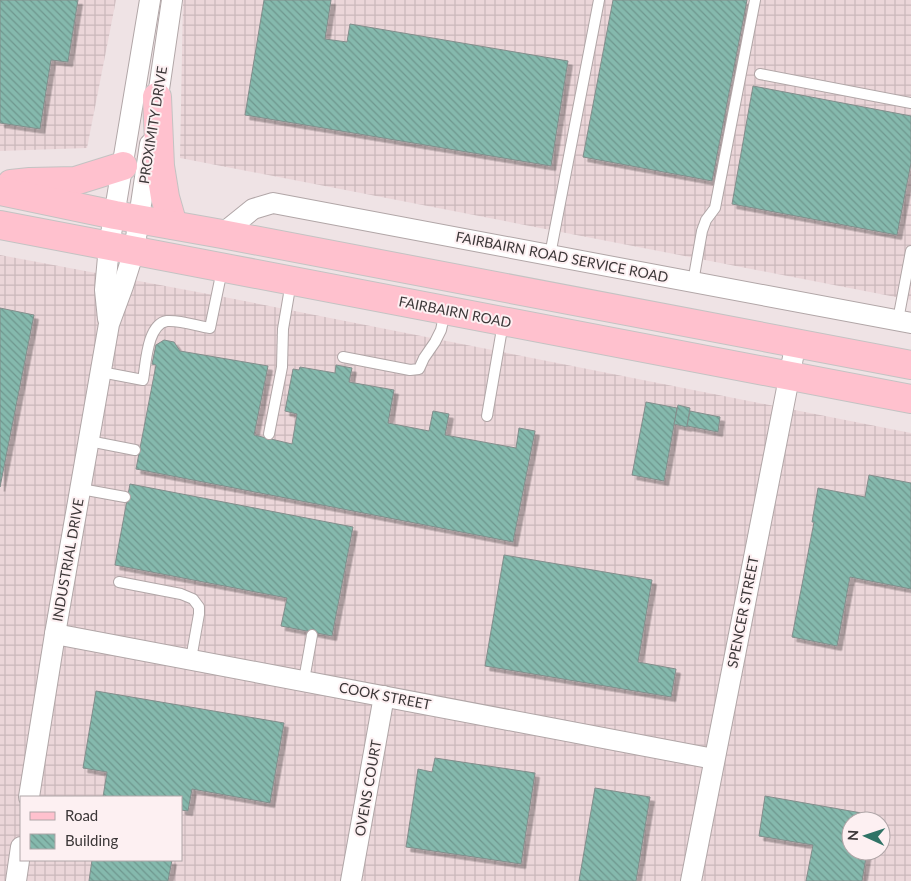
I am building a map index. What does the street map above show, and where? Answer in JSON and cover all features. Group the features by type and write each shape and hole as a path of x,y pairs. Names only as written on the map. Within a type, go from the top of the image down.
{"main road":[{"path":"157,97 160,166 165,197 173,225"},
{"path":"0,185 75,181 123,166"},
{"path":"0,192 911,364"},
{"name":"FAIRBAIRN ROAD","path":"0,225 911,399"}],"street":[{"name":"PROXIMITY DRIVE","path":"127,217 123,166 150,0"},
{"name":"PROXIMITY DRIVE","path":"121,248 157,97 172,0"},
{"name":"FAIRBAIRN ROAD SERVICE ROAD","path":"222,234 253,209 273,203 904,321"},
{"name":"INDUSTRIAL DRIVE","path":"29,796 109,324 105,290 121,248"},
{"name":"SPENCER STREET","path":"691,881 796,342"},
{"name":"COOK STREET","path":"56,634 714,759"},
{"name":"OVENS COURT","path":"351,881 384,696"},
{"path":"16,881 20,854"}],"lane":[{"path":"550,255 599,0"},
{"path":"693,282 702,231 706,220 714,208 755,0"},
{"path":"760,74 911,103"},
{"path":"904,321 911,251"},
{"path":"101,372 143,380 150,338 153,331 163,322 175,322 210,328 222,268"},
{"path":"269,434 282,367 283,329 292,281"},
{"path":"343,357 410,370 419,369 424,358 436,342 441,330 445,310"},
{"path":"487,416 503,322"},
{"path":"89,442 135,450"},
{"path":"80,489 125,497"},
{"path":"119,582 181,594 193,599 199,607 199,614 191,659"},
{"path":"304,680 312,635"}],"shaded area":[{"path":"0,0 116,0 87,148 0,151"},
{"path":"183,0 911,0 911,300 180,158"},
{"path":"0,255 224,297 911,433 911,881 0,881"}],"building":[{"path":"0,0 78,0 68,62 51,60 40,129 0,123"},
{"path":"264,0 331,0 325,39 347,42 350,24 568,61 551,166 245,115"},
{"path":"613,0 747,0 712,181 583,157"},
{"path":"753,86 911,116 911,163 897,235 732,204"},
{"path":"0,308 34,315 0,487"},
{"path":"164,340 174,342 180,351 268,366 254,435 292,444 297,414 285,411 293,369 299,370 300,367 335,373 336,365 352,368 349,382 394,390 388,423 429,431 433,411 449,414 445,435 516,448 519,428 535,431 513,542 136,469 156,365 152,364 156,345"},
{"path":"646,402 677,408 664,481 632,475"},
{"path":"678,405 690,408 687,427 674,424"},
{"path":"690,411 720,417 718,432 687,426"},
{"path":"869,475 911,483 911,589 850,577 837,646 792,637 814,522 812,522 818,488 865,497"},
{"path":"130,484 353,527 332,636 281,626 287,598 115,565"},
{"path":"504,555 652,580 638,662 676,669 671,697 485,666"},
{"path":"96,691 284,723 270,803 192,789 188,811 182,810 182,796 103,796 107,772 83,768"},
{"path":"435,758 535,773 521,864 406,847 418,769 432,772"},
{"path":"595,788 650,797 636,881 579,881"},
{"path":"765,796 850,811 841,811 841,861 865,861 862,881 806,881 813,845 759,836"},
{"path":"92,861 172,861 168,881 89,881"}]}
